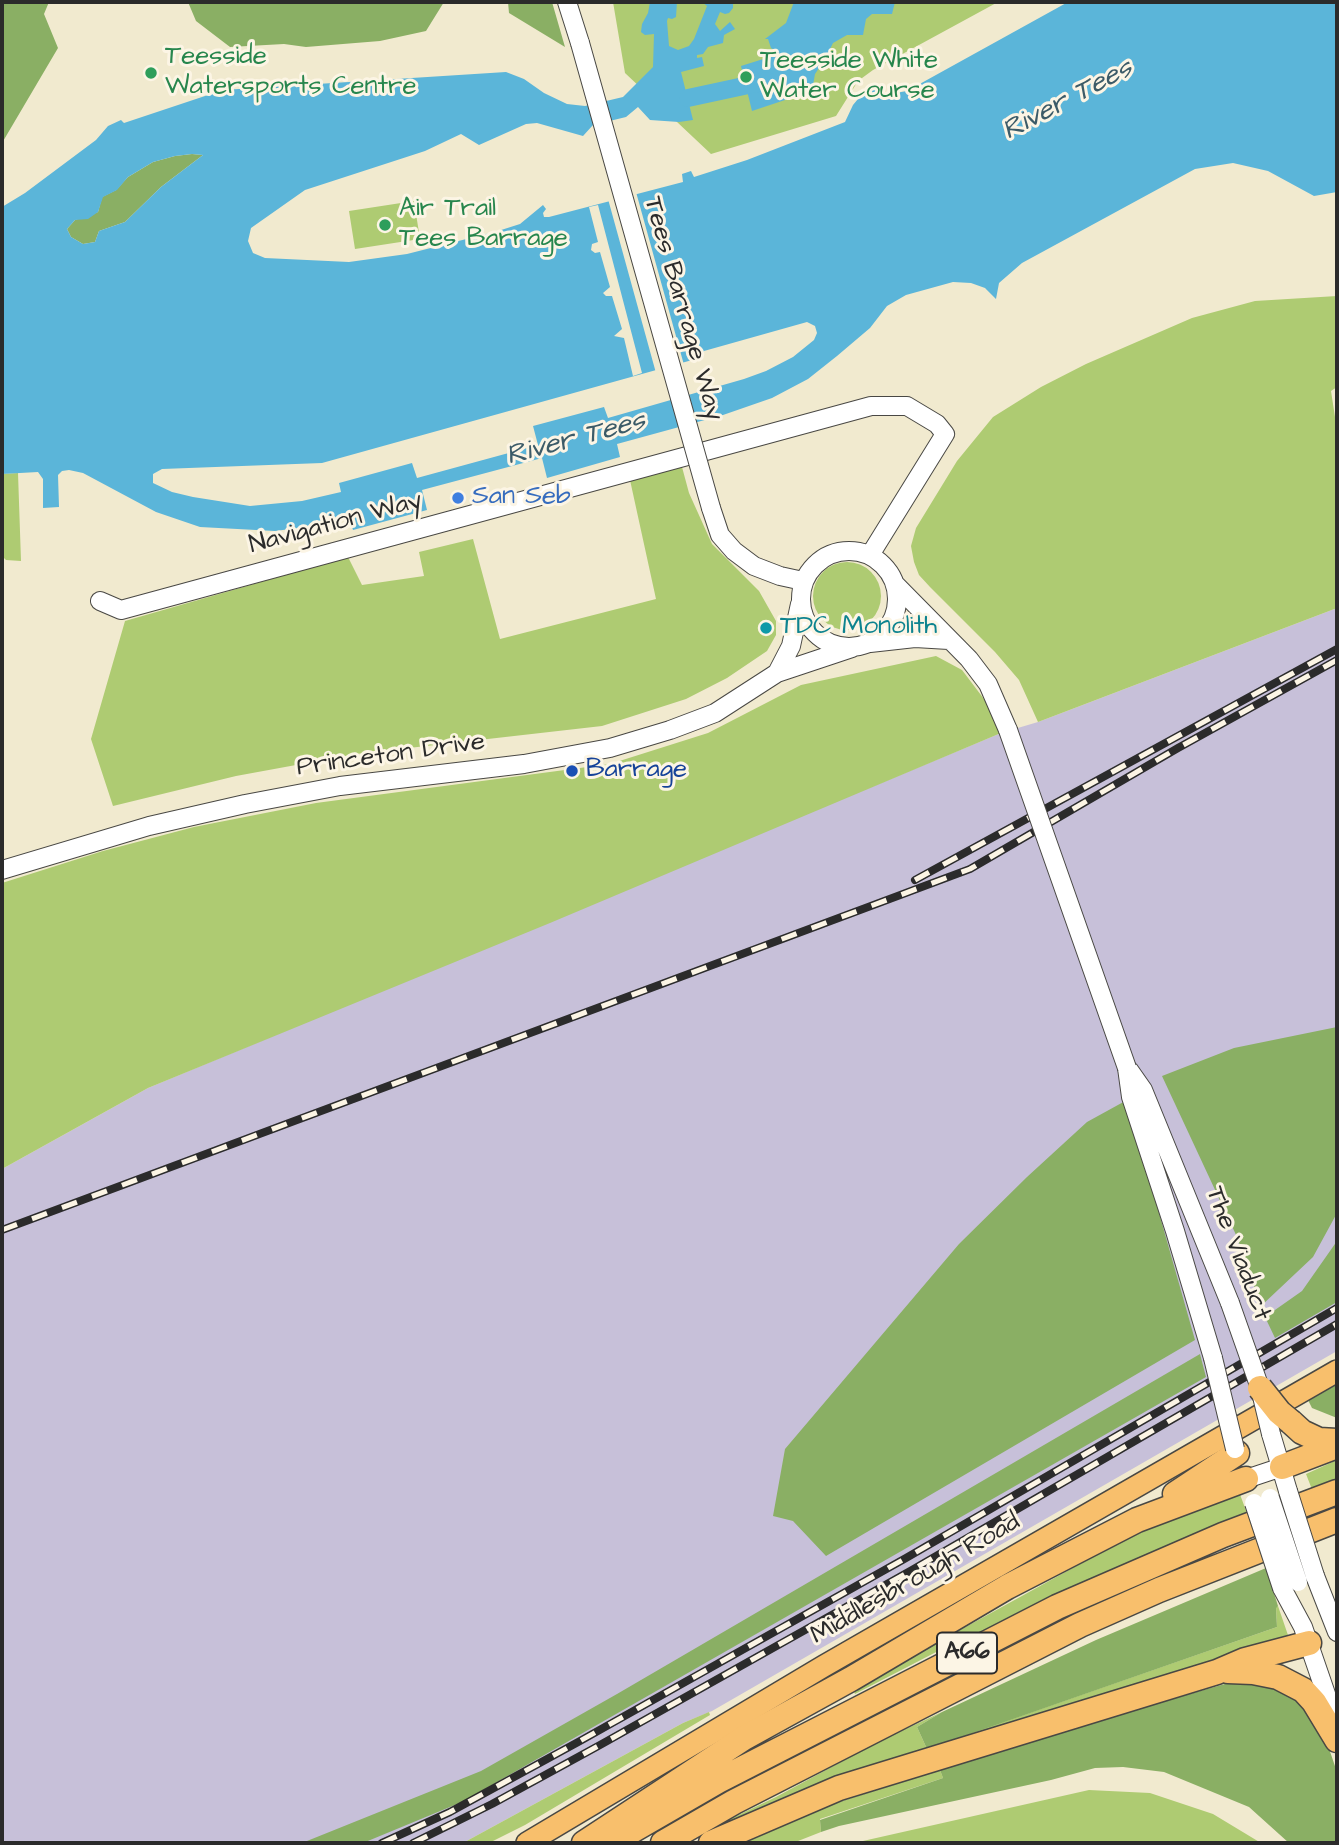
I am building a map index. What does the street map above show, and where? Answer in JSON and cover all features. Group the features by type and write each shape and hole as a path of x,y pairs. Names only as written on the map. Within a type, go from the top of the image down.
{"highway":[{"path":"1259,1388 1279,1412 1281,1428 1337,1443"},
{"path":"1282,1467 1337,1443"},
{"path":"1137,1520 1236,1451"},
{"path":"584,1843 744,1738 887,1659 1007,1587 1137,1520 1246,1479"},
{"name":"A66","path":"611,1843 718,1780 1057,1607 1212,1540 1337,1492"},
{"name":"A66","path":"663,1843 734,1802 1080,1625 1183,1580 1337,1520"},
{"path":"711,1843 839,1788 1217,1671 1306,1635"},
{"path":"1217,1671 1253,1672 1278,1677 1303,1690 1314,1702 1337,1740"}],"main road":[{"name":"Middlesbrough Road","path":"527,1843 824,1665 1337,1371"}],"street":[{"name":"Tees Barrage Way","path":"567,2 710,508 720,535 734,551 754,566 803,581"},
{"name":"Navigation Way","path":"100,601 121,610 871,406 908,406 937,424 945,433 870,555"},
{"path":"777,673 791,646 803,581 814,564 831,554 851,550 870,555 886,567 895,584 897,607 888,628 870,643"},
{"name":"The Viaduct","path":"895,584 969,659 988,684 1009,730 1127,1068 1131,1097 1193,1288 1236,1451 1246,1479 1262,1500 1299,1582"},
{"path":"800,604 809,627 828,643 852,648 870,643 915,638 950,640"},
{"name":"Princeton Drive","path":"2,870 149,826 245,804 340,786 524,764 610,748 660,734 715,713 777,673 852,648"},
{"name":"The Viaduct","path":"1127,1068 1143,1090 1202,1232 1259,1388"},
{"path":"1281,1428 1282,1467 1288,1491 1306,1635 1337,1726"},
{"path":"1246,1479 1282,1467"},
{"path":"1262,1500 1269,1477 1282,1467"},
{"path":"1299,1582 1337,1632"},
{"path":"1306,1635 1337,1632"}],"shaded area":[{"path":"1337,608 1337,1351 712,1711 683,1723 463,1843 2,1843 2,1169 148,1088 1001,733 1038,722"}],"green space":[{"path":"2,2 49,2 44,14 58,48 2,143"},
{"path":"188,2 444,2 426,31 380,41 306,47 284,44 230,47 196,21"},
{"path":"508,2 552,2 565,47 509,13"},
{"name":"Teesside White Water Course","path":"613,2 998,2 873,70 858,81 836,116 711,154 625,73"},
{"path":"192,154 203,155 161,187 125,222 99,231 95,242 83,244 71,237 67,229 75,220 98,212 102,197 116,190 128,177 153,162"},
{"name":"Air Trail Tees Barrage","path":"414,201 420,239 355,249 349,211"},
{"path":"1337,296 1337,387 1331,391 1337,430 1337,608 1038,722 1019,680 919,575 914,562 911,546 916,528 957,461 993,417 1041,387 1086,364 1192,318 1255,301"},
{"path":"682,467 689,493 712,544 759,591 776,621 776,635 767,651 727,678 686,699 602,726 356,754 236,776 113,806 91,739 125,621 348,557 362,585 424,576 419,552 473,539 500,639 656,599 630,480"},
{"path":"18,473 21,561 6,560 2,556 2,474"},
{"path":"847,562 860,564 871,572 879,583 879,609 871,620 860,628 847,630 834,628 823,620 815,609 813,596 815,583 823,572 834,564"},
{"path":"936,656 962,670 987,703 1001,733 550,923 148,1088 2,1169 2,883 103,851 194,827 316,803 610,764 708,733 801,685"},
{"path":"1337,1027 1337,1213 1313,1257 1261,1306 1237,1237 1162,1076 1234,1048"},
{"path":"1127,1100 1195,1340 826,1556 793,1521 773,1516 785,1449 959,1244 1087,1122"},
{"path":"1337,1241 1337,1302 1275,1338 1265,1317 1302,1291"},
{"path":"1200,1354 1206,1377 462,1802 363,1843 302,1843 481,1771"},
{"path":"1337,1384 1337,1418 1312,1408 1308,1400"},
{"path":"1337,1460 1337,1483 1313,1492 1306,1474"},
{"path":"1238,1489 1248,1516 942,1649 855,1694 853,1689 1109,1548"},
{"path":"1266,1568 1278,1606 1277,1627 927,1749 917,1727 942,1712 1096,1640"},
{"path":"1278,1606 1290,1641 940,1744 1277,1627"},
{"path":"1254,1679 1300,1698 1323,1731 1337,1772 1337,1843 1289,1843 1249,1807 1164,1772 1123,1767 1095,1768 821,1832 820,1820 943,1778 940,1770 1158,1703 1232,1682"},
{"path":"709,1712 710,1715 525,1825 489,1843 463,1843 683,1723"},
{"path":"942,1712 917,1727 927,1749 815,1785 729,1824 726,1821 876,1743"},
{"path":"940,1770 943,1778 820,1819 821,1832 793,1843 738,1843 817,1809"},
{"path":"1089,1790 1150,1793 1213,1814 1261,1843 854,1843"}],"water":[{"name":"River Tees","path":"650,2 677,2 676,17 668,18 667,21 669,46 678,50 689,46 694,39 707,6 702,2 733,2 729,13 720,12 715,24 720,31 730,22 735,29 724,35 723,43 708,47 703,54 697,55 697,58 702,57 704,66 681,72 693,120 650,120 638,107 626,117 593,125 583,136 537,123 526,124 479,145 461,134 425,151 305,190 251,228 248,241 253,253 265,258 349,262 407,254 520,224 543,205 546,209 544,217 549,217 683,182 682,174 691,171 694,177 747,160 845,122 853,105 867,88 890,94 907,91 1068,2 1337,2 1337,192 1314,196 1268,171 1233,163 1195,169 1022,263 999,283 996,299 985,288 971,283 953,282 906,295 887,306 870,328 808,379 772,398 723,415 617,444 620,457 547,478 542,458 422,490 427,510 353,530 349,517 275,531 200,527 156,512 83,473 69,470 58,475 59,507 43,508 43,479 38,472 2,474 2,207 96,140 108,126 223,90 506,72 524,79 567,104 585,106 623,97 653,67 654,34 645,35 641,32","holes":["192,154 203,155 161,187 125,222 99,231 95,242 83,244 71,237 67,229 75,220 88,219 98,212 103,197 117,190 128,177 153,162","807,322 815,326 817,333 814,340 793,357 766,371 608,418 604,407 533,426 538,445 417,478 412,463 339,483 341,492 302,501 250,506 193,497 172,492 153,483 153,474 162,469 322,463 703,357 704,351"]},
{"name":"Teesside White Water Course","path":"794,2 895,2 892,14 872,14 866,19 863,35 847,35 833,43 830,57 815,74 812,91 752,111 741,66 776,55 768,39 765,39 786,23"}],"pier":[{"path":"636,192 684,365 656,373 608,199"},
{"path":"598,205 642,373 633,376 624,338 614,336 622,329 612,296 603,293 610,287 600,252 591,250 592,244 598,242 589,207"}],"waterway":[{"path":"688,98 767,81"}],"railway":[{"path":"915,880 1337,649"},
{"path":"2,1230 970,869 1178,748 1337,660"},
{"path":"382,1843 450,1812 580,1741 906,1558 1337,1308"},
{"path":"413,1843 492,1804 600,1745 912,1570 1337,1324"}],"place":[{"name":"Teesside Watersports Centre","path":"151,73"},
{"name":"Teesside White Water Course","path":"746,77"},
{"name":"Air Trail Tees Barrage","path":"385,225"},
{"name":"San Seb","path":"458,498"},
{"name":"TDC Monolith","path":"766,628"},
{"name":"Barrage","path":"572,771"}]}
